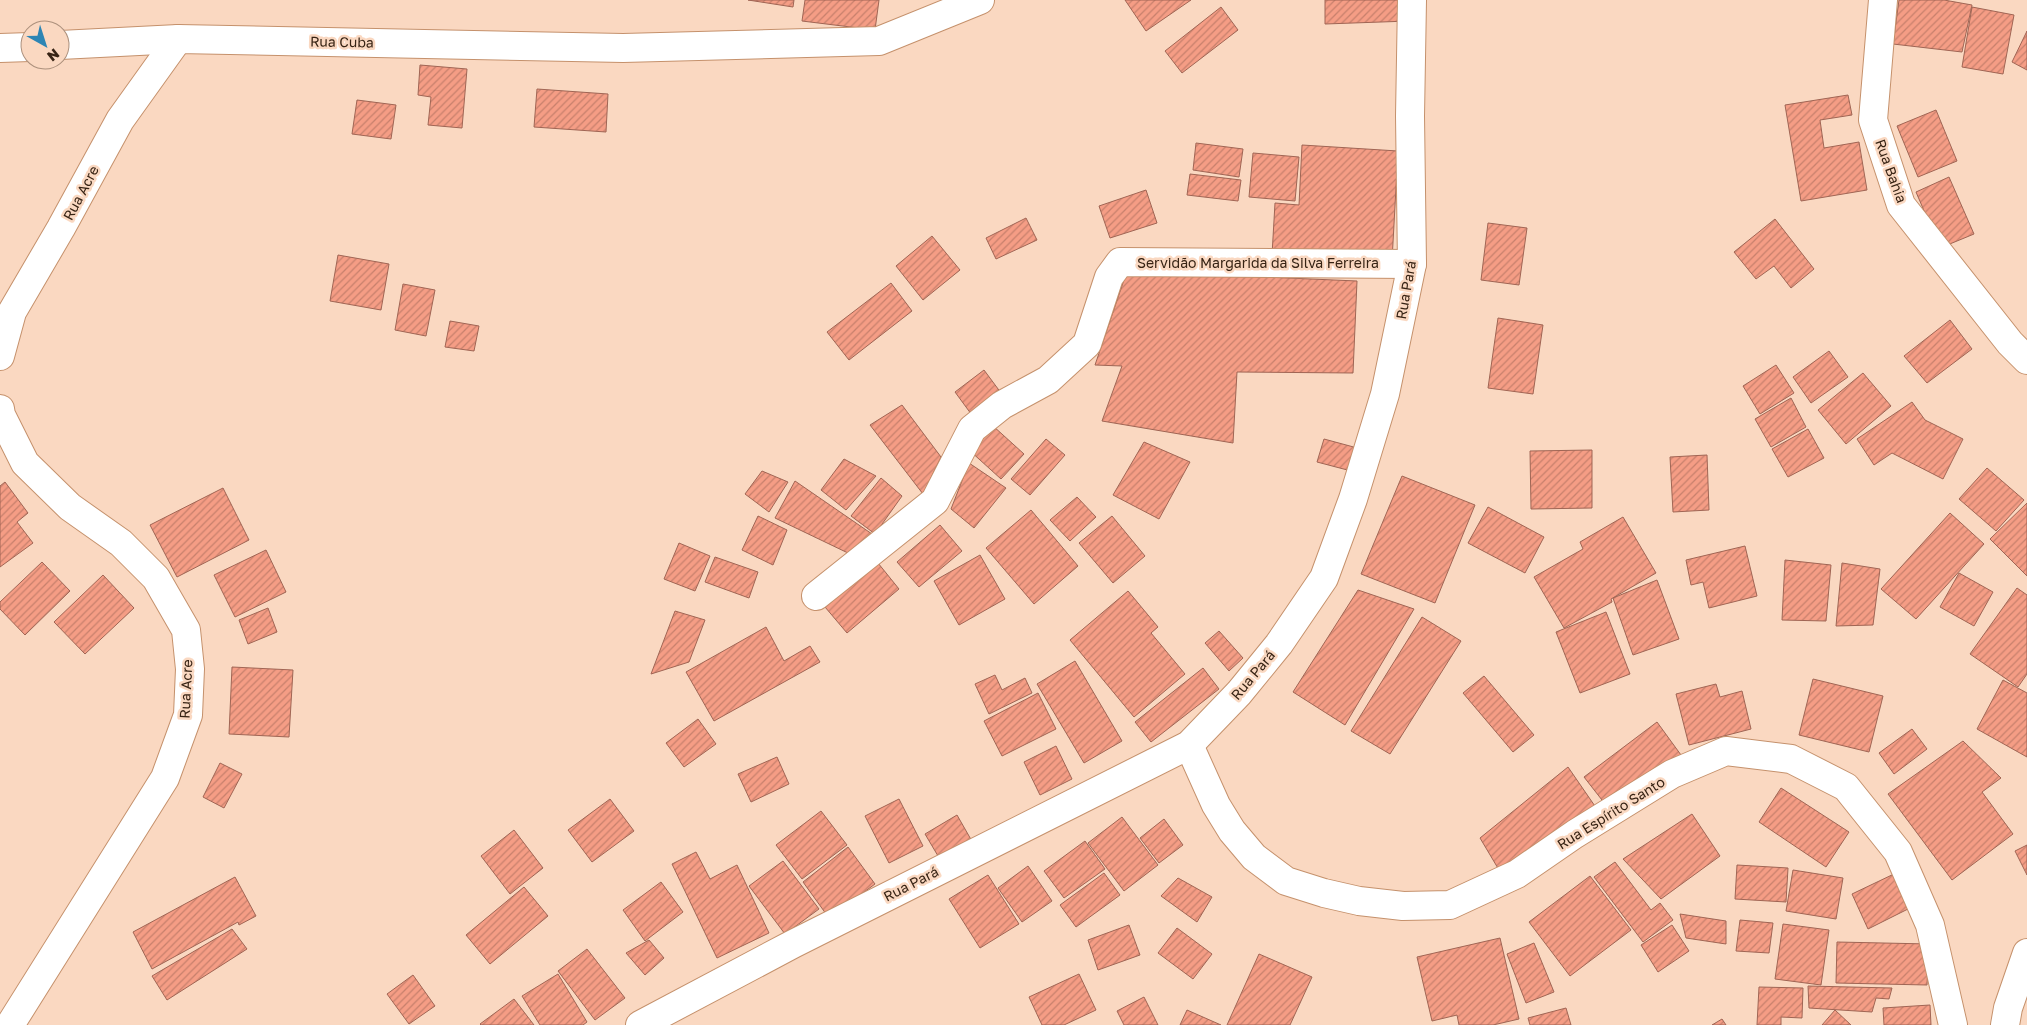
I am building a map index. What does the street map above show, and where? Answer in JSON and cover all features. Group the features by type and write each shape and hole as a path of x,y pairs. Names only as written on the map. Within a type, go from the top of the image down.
{"street":[{"name":"Rua Cuba","path":"70,44 178,39 623,48 879,42 980,0"},
{"name":"Rua Pará","path":"640,1025 802,940 1189,745 1239,693 1278,644 1324,578 1353,499 1385,394 1412,264 1410,116 1412,0"},
{"name":"Rua Bahia","path":"1883,0 1873,120 1901,205 2010,342 2027,360"},
{"name":"Rua Acre","path":"0,356 12,312 62,228 120,120 178,39"},
{"path":"0,48 20,47"},
{"name":"Servidão Margarida da Silva Ferreira","path":"816,596 935,501 972,429 1002,405 1048,380 1087,344 1109,277 1120,262 1412,264"},
{"name":"Rua Acre","path":"0,409 1,415 25,463 70,507 120,543 156,578 186,630 190,669 188,715 165,778 10,1025"},
{"name":"Rua Espírito Santo","path":"1189,745 1216,805 1232,831 1254,857 1286,881 1324,893 1359,901 1403,906 1450,905 1517,874 1575,834 1672,774 1726,751 1791,759 1846,787 1898,852 1930,925 1953,1025"},
{"path":"2005,1025 2008,1008 2027,953"}],"building":[{"path":"748,0 794,0 793,7"},
{"path":"805,0 879,0 875,30 802,21"},
{"path":"1125,0 1191,0 1146,31"},
{"path":"1325,0 1409,0 1409,21 1325,24"},
{"path":"1899,0 1944,0 1972,5 1962,52 1893,44"},
{"path":"1221,7 1238,30 1182,73 1165,51"},
{"path":"1972,7 2014,15 2003,74 1962,67"},
{"path":"2027,31 2027,70 2012,62"},
{"path":"420,65 467,69 462,128 428,125 431,97 418,95"},
{"path":"537,89 608,94 606,132 534,127"},
{"path":"1848,95 1852,115 1820,120 1824,148 1859,142 1867,190 1801,201 1785,105"},
{"path":"357,100 396,105 391,139 352,134"},
{"path":"1936,110 1957,161 1918,177 1897,126"},
{"path":"1196,143 1243,149 1239,177 1193,170"},
{"path":"1302,145 1398,151 1392,261 1272,255 1275,203 1299,205"},
{"path":"1253,153 1299,157 1295,201 1249,197"},
{"path":"1190,174 1241,180 1238,201 1187,195"},
{"path":"1949,177 1974,234 1940,248 1916,192"},
{"path":"1146,190 1157,223 1110,238 1099,206"},
{"path":"1026,218 1037,240 996,259 986,238"},
{"path":"1775,219 1814,269 1791,288 1774,266 1756,279 1734,252"},
{"path":"1488,223 1527,228 1519,285 1481,280"},
{"path":"932,236 960,270 923,300 896,266"},
{"path":"338,255 389,264 381,310 330,301"},
{"path":"1127,271 1357,281 1353,373 1237,372 1233,443 1102,421 1122,366 1095,365"},
{"path":"891,283 912,311 849,360 827,332"},
{"path":"403,284 435,290 426,336 395,330"},
{"path":"1498,318 1543,325 1533,394 1488,388"},
{"path":"1950,320 1972,349 1927,383 1904,356"},
{"path":"450,321 479,326 474,351 445,347"},
{"path":"1829,351 1848,377 1811,403 1793,377"},
{"path":"1776,365 1794,393 1760,414 1743,386"},
{"path":"984,370 1007,401 977,422 955,392"},
{"path":"1863,373 1891,406 1846,444 1818,410"},
{"path":"1791,398 1806,427 1771,447 1755,419"},
{"path":"1912,402 1925,420 1963,439 1943,479 1892,453 1874,465 1857,439"},
{"path":"902,405 941,457 923,494 870,425"},
{"path":"992,425 1024,454 1001,479 969,450"},
{"path":"1808,429 1824,458 1788,477 1772,449"},
{"path":"1046,439 1065,455 1030,495 1011,479"},
{"path":"1324,439 1361,449 1355,472 1317,462"},
{"path":"1144,442 1190,462 1159,519 1113,495"},
{"path":"1592,450 1592,508 1531,509 1530,451"},
{"path":"1707,455 1709,510 1673,512 1670,457"},
{"path":"844,459 876,476 846,510 821,490"},
{"path":"969,463 1006,488 974,528 951,509"},
{"path":"1987,468 2024,500 1996,531 1959,499"},
{"path":"762,471 788,482 769,512 745,494"},
{"path":"1402,476 1475,505 1435,603 1361,574"},
{"path":"881,478 902,496 875,534 851,516"},
{"path":"795,481 872,534 848,553 775,518"},
{"path":"5,482 28,513 17,522 33,543 0,567 0,486"},
{"path":"223,488 249,540 177,577 150,525"},
{"path":"1077,497 1096,517 1070,541 1050,520"},
{"path":"2027,503 2027,576 1990,539"},
{"path":"1488,507 1544,537 1525,573 1468,543"},
{"path":"1031,510 1078,566 1034,604 986,548"},
{"path":"1950,513 1984,544 1916,619 1881,589"},
{"path":"758,516 787,530 773,565 742,550"},
{"path":"1112,516 1145,556 1113,583 1079,543"},
{"path":"1623,517 1656,573 1611,599 1612,602 1564,628 1534,577 1583,549 1580,542"},
{"path":"940,525 962,551 919,587 897,562"},
{"path":"679,543 710,556 695,591 664,579"},
{"path":"1745,546 1757,596 1709,608 1703,582 1691,585 1686,560"},
{"path":"266,550 286,592 235,617 214,575"},
{"path":"980,555 1005,599 959,625 934,581"},
{"path":"715,557 758,572 749,598 705,582"},
{"path":"1785,560 1831,565 1826,621 1782,620"},
{"path":"42,562 70,591 25,635 0,609 0,602"},
{"path":"878,563 899,589 847,633 825,607"},
{"path":"1842,563 1880,569 1873,625 1836,626"},
{"path":"1959,573 1993,592 1974,626 1940,607"},
{"path":"103,575 134,608 85,654 54,622"},
{"path":"1657,580 1679,639 1633,655 1613,598"},
{"path":"2017,588 2027,595 2027,674 2018,687 1970,654"},
{"path":"1358,590 1414,609 1345,725 1293,692"},
{"path":"1128,591 1158,627 1151,633 1185,674 1134,717 1070,640"},
{"path":"268,608 277,632 248,644 239,620"},
{"path":"675,611 705,620 689,662 651,674"},
{"path":"1606,612 1630,674 1580,693 1556,632"},
{"path":"1422,617 1461,641 1390,754 1351,731"},
{"path":"766,627 784,661 810,646 820,662 714,721 686,672"},
{"path":"1219,631 1243,658 1229,671 1205,643"},
{"path":"1075,661 1122,741 1084,763 1037,684"},
{"path":"232,667 293,670 289,737 229,734"},
{"path":"1203,668 1219,689 1151,742 1135,722"},
{"path":"995,675 1002,690 1025,678 1032,693 989,714 975,684"},
{"path":"1484,676 1534,735 1513,752 1463,693"},
{"path":"1813,679 1883,696 1869,752 1799,735"},
{"path":"2003,680 2027,693 2027,757 1977,729"},
{"path":"1716,684 1720,697 1742,691 1751,729 1689,745 1676,694"},
{"path":"1038,693 1056,729 1002,756 984,721"},
{"path":"698,719 716,744 684,767 666,743"},
{"path":"1657,722 1681,755 1609,809 1584,777"},
{"path":"1912,729 1927,749 1894,774 1879,753"},
{"path":"1963,741 2001,778 1982,792 2013,834 1952,880 1888,794"},
{"path":"1056,746 1072,779 1040,795 1024,762"},
{"path":"777,757 789,784 751,802 738,774"},
{"path":"220,763 242,774 224,808 203,797"},
{"path":"1568,767 1599,812 1502,875 1480,838"},
{"path":"1781,788 1849,832 1826,867 1759,822"},
{"path":"610,799 634,831 592,862 568,830"},
{"path":"899,799 923,846 889,863 865,816"},
{"path":"821,811 847,845 802,879 776,845"},
{"path":"1692,814 1720,856 1661,899 1623,859"},
{"path":"957,815 973,843 941,861 925,834"},
{"path":"1122,817 1158,865 1124,891 1088,843"},
{"path":"1164,819 1183,845 1159,863 1140,838"},
{"path":"514,830 543,868 510,894 481,856"},
{"path":"1085,841 1105,869 1064,898 1044,871"},
{"path":"2027,845 2027,875 2015,851"},
{"path":"848,847 875,884 829,918 803,882"},
{"path":"696,852 710,879 737,865 769,933 717,958 672,864"},
{"path":"783,861 819,909 785,934 749,886"},
{"path":"1615,862 1651,910 1660,903 1673,920 1643,942 1594,877"},
{"path":"1737,865 1788,868 1786,902 1735,899"},
{"path":"1028,866 1052,901 1022,922 998,888"},
{"path":"1793,870 1843,878 1836,919 1786,911"},
{"path":"1104,873 1120,895 1076,927 1060,905"},
{"path":"1896,873 1912,907 1868,929 1852,894"},
{"path":"988,875 1019,924 980,948 949,899"},
{"path":"1590,876 1631,930 1570,976 1529,922"},
{"path":"235,877 256,916 239,925 238,922 152,969 133,932"},
{"path":"1178,878 1212,897 1197,922 1161,896"},
{"path":"661,882 683,912 645,941 623,910"},
{"path":"524,887 548,916 490,964 466,935"},
{"path":"1680,914 1726,921 1726,944 1686,938"},
{"path":"1740,920 1773,923 1769,953 1736,951"},
{"path":"1783,924 1829,930 1821,985 1775,979"},
{"path":"1129,925 1140,955 1098,970 1088,940"},
{"path":"1672,925 1689,951 1658,972 1641,945"},
{"path":"1177,928 1212,954 1193,979 1158,953"},
{"path":"232,929 247,949 167,1000 152,976"},
{"path":"1500,938 1519,1019 1493,1025 1459,1025 1457,1015 1432,1021 1417,957"},
{"path":"649,940 664,958 645,975 626,953"},
{"path":"1837,942 1929,944 1927,985 1836,983"},
{"path":"1534,943 1554,992 1526,1003 1507,954"},
{"path":"587,949 625,998 595,1020 558,971"},
{"path":"1259,954 1312,977 1290,1025 1227,1025"},
{"path":"558,974 587,1022 583,1025 540,1025 522,996"},
{"path":"1079,974 1096,1010 1064,1025 1042,1025 1029,997"},
{"path":"413,975 435,1006 409,1024 387,994"},
{"path":"1808,986 1892,988 1889,999 1876,998 1872,1012 1809,1008"},
{"path":"1759,987 1803,988 1802,1018 1781,1017 1781,1025 1757,1025"},
{"path":"1144,997 1158,1025 1124,1025 1117,1011"},
{"path":"514,999 534,1025 480,1024"},
{"path":"1930,1005 1931,1025 1884,1025 1883,1008"},
{"path":"1566,1008 1571,1025 1530,1025 1528,1018"},
{"path":"1187,1010 1221,1025 1180,1025"},
{"path":"1835,1010 1851,1025 1822,1025"},
{"path":"1722,1019 1726,1025 1712,1025"}]}
